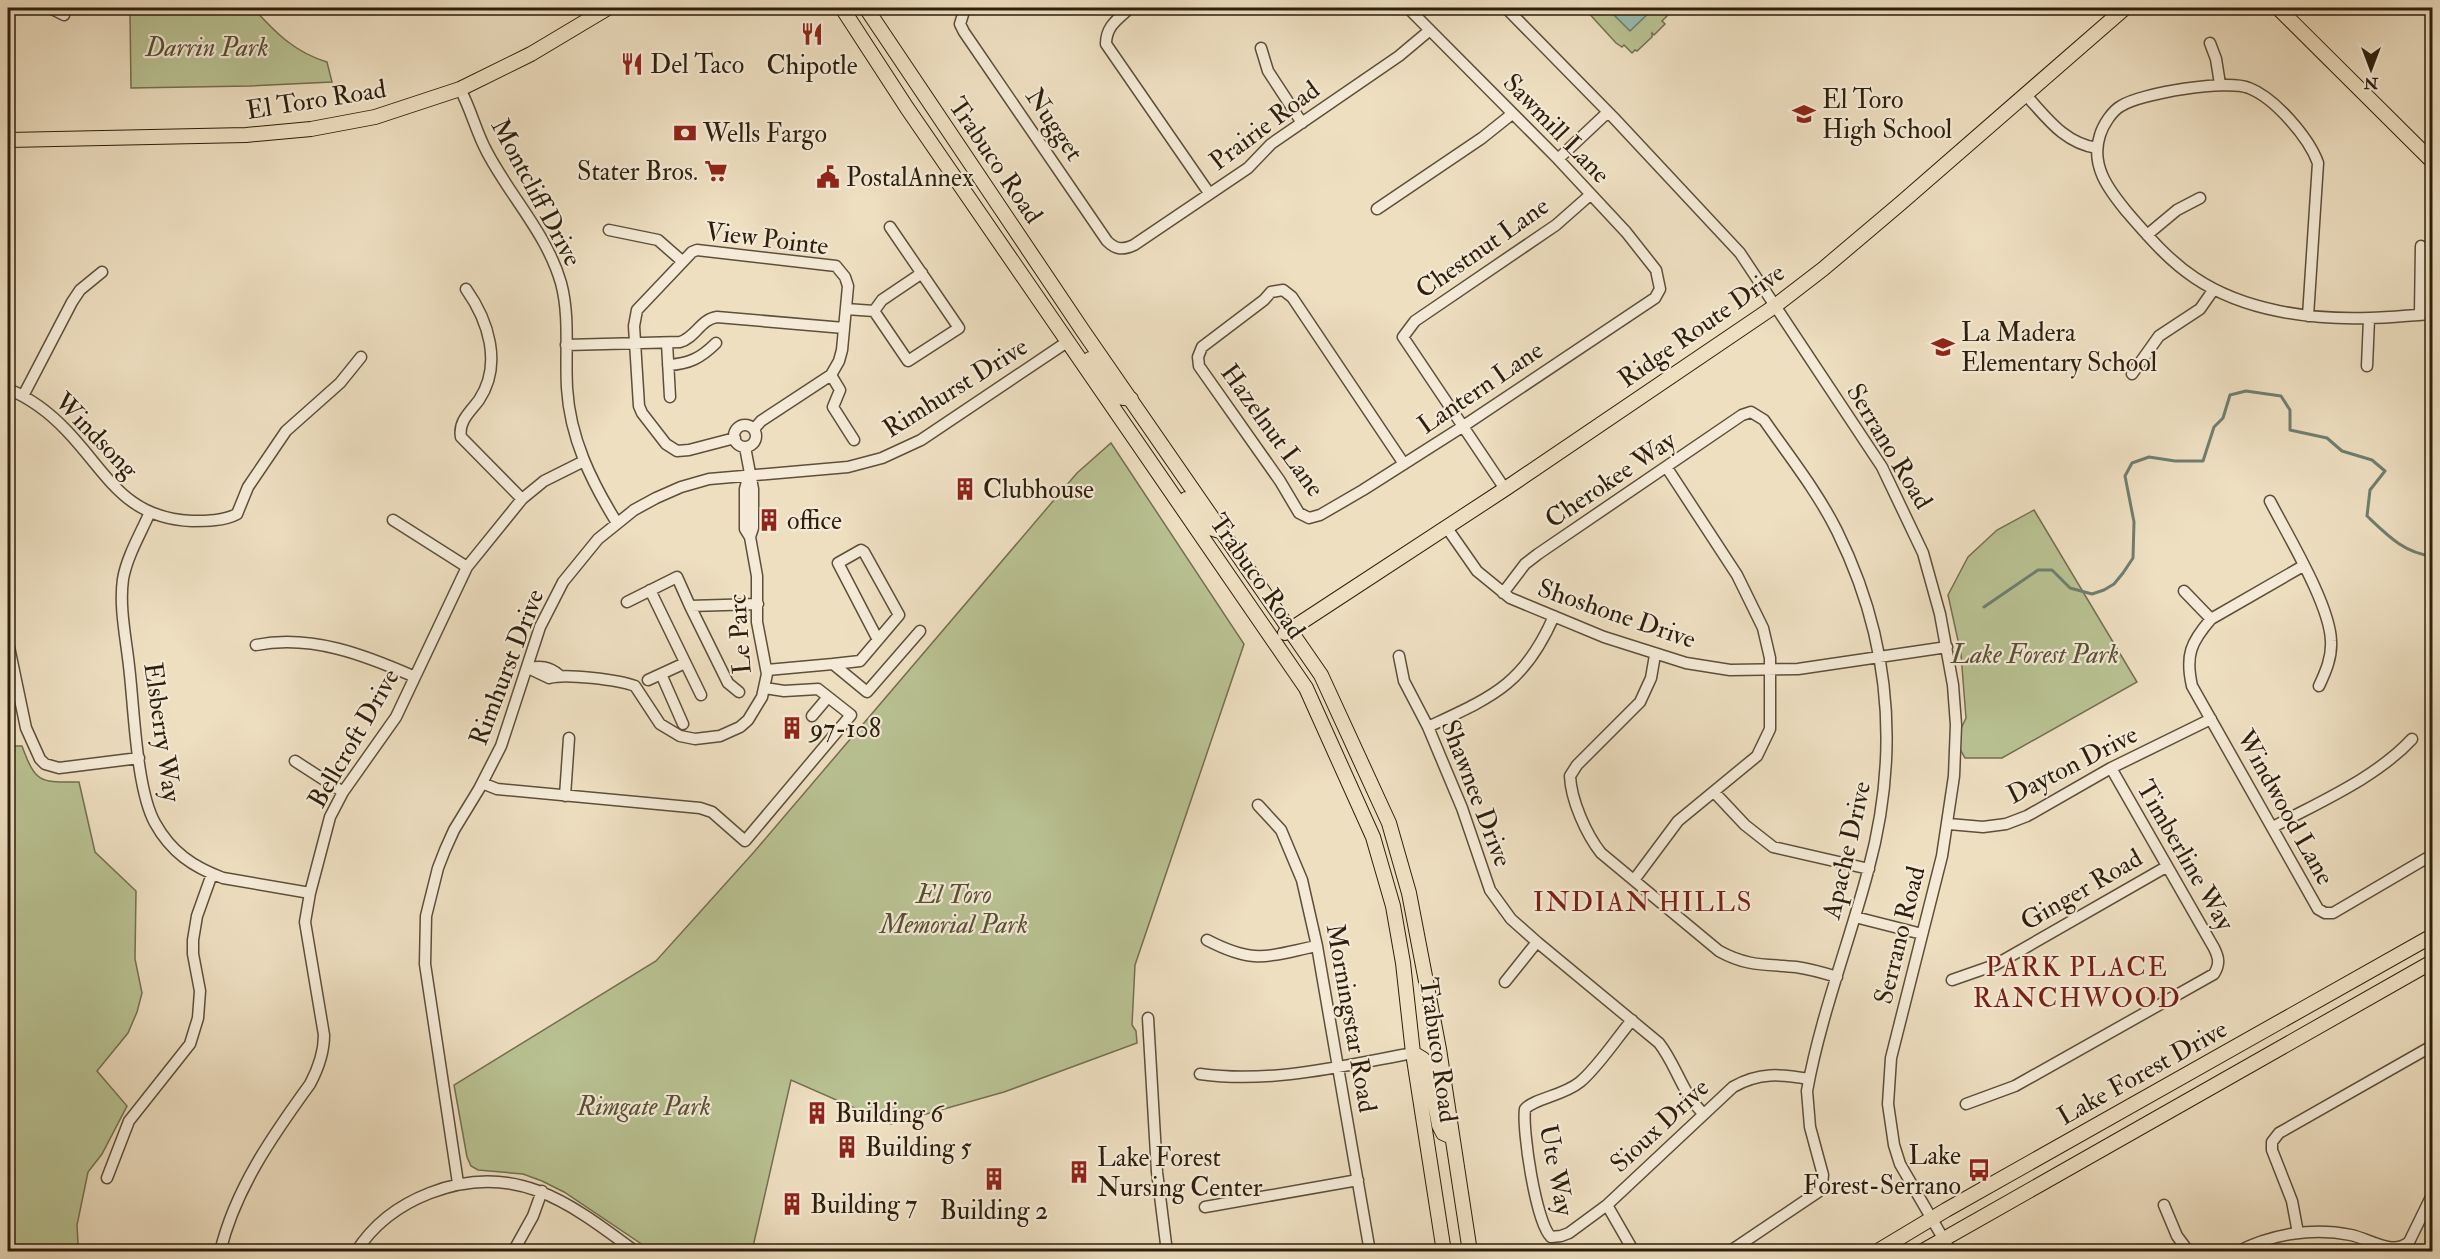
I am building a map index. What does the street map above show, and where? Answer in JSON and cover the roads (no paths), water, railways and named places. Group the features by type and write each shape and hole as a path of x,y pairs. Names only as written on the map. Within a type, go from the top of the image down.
{"main road":[{"name":"El Toro Road","path":"8,140 280,133 375,117 460,89 531,54 608,8"},
{"name":"Trabuco Road","path":"842,8 907,108 1305,688 1373,837 1393,906 1444,1251"},
{"name":"Trabuco Road","path":"866,8 1050,282 1321,675 1389,824 1409,893 1425,974 1470,1251"},
{"name":"Ridge Route Drive","path":"1273,641 1447,528 1775,306 1840,255 2125,8"},
{"path":"2278,8 2433,161"},
{"path":"907,108 916,105 922,108 966,173 980,178"},
{"path":"1050,282 1051,294 1064,317 1069,333 1067,342 1086,353 1118,397 1131,399"},
{"path":"1165,485 1176,488 1207,527 1223,532"},
{"name":"Lake Forest Drive","path":"1876,1251 2433,936"},
{"name":"Lake Forest Drive","path":"1921,1251 2433,962"},
{"path":"1413,1053 1423,1059 1428,1067 1439,1125 1443,1133 1452,1137"}],"street":[{"path":"50,8 64,15"},
{"name":"Nugget","path":"965,8 960,24 964,32 1107,241 1113,247 1120,249"},
{"path":"1130,8 1114,21 1106,35 1106,44 1209,193"},
{"name":"Sawmill Lane","path":"1408,8 1558,159 1626,232 1656,270 1660,280 1660,289"},
{"name":"Serrano Road","path":"1506,8 1608,112 1740,254 1882,467 1923,553 1932,580 1953,685 1956,725 1954,776 1949,824 1891,1058 1888,1104 1894,1145 1900,1164 1952,1251"},
{"name":"Prairie Road","path":"1120,249 1134,245 1248,168 1271,144 1399,57 1430,30"},
{"path":"2210,43 2216,59 2220,84"},
{"path":"1261,48 1268,71 1302,123"},
{"path":"2308,316 2319,178 2315,154 2297,128 2261,94 2239,85 2220,84 2168,92 2121,105 2104,125 2097,148 2102,175 2116,199 2147,235 2179,266 2214,289 2237,299 2308,316 2369,318 2433,314"},
{"name":"Montcliff Drive","path":"460,89 486,151 542,239 553,261 561,284 565,309 568,400 573,429 593,483 617,523"},
{"path":"2025,94 2069,139 2083,146 2097,148"},
{"path":"1558,159 1608,112"},
{"path":"1377,209 1482,138 1512,114"},
{"name":"Chestnut Lane","path":"1462,427 1403,337 1415,321 1556,225 1590,195"},
{"path":"2147,235 2177,210 2200,198"},
{"path":"874,310 908,361 959,328 890,227"},
{"path":"609,230 657,240 682,261"},
{"path":"2420,314 2421,246"},
{"name":"View Pointe","path":"735,438 683,451 666,444 639,406 634,326 638,310 682,261 697,250 836,267 845,277 848,286 846,309"},
{"path":"23,396 72,302 80,290 102,272"},
{"path":"874,310 882,300 922,273"},
{"path":"466,289 485,321 491,352 484,389 461,423 461,436 522,499"},
{"name":"Lantern Lane","path":"1320,515 1462,427 1655,298 1660,289"},
{"path":"2132,374 2160,336 2200,309 2214,289"},
{"name":"Hazelnut Lane","path":"1320,515 1309,518 1299,513 1280,481 1199,366 1198,357 1202,347 1264,300 1271,292 1283,290 1292,297 1404,464"},
{"path":"754,429 747,425 738,427 735,438 738,444 745,447 755,441 754,429 761,422 831,375 839,361 846,309 874,310"},
{"path":"566,345 685,341 706,321 717,317 844,328"},
{"path":"2367,366 2369,318"},
{"name":"Rimhurst Drive","path":"458,1184 429,996 426,916 438,868 454,830 482,783 507,729 540,627 563,582 598,539 617,523 634,510 681,487 709,479 749,474 848,467 882,458 921,440 1067,342"},
{"path":"667,343 670,397"},
{"path":"668,365 683,364 702,357 716,343"},
{"name":"Windsong","path":"8,388 47,412 67,430 117,491 150,512 172,519 198,521 227,518 237,514 248,487 286,431 340,383 361,357"},
{"path":"831,375 840,390 833,407 854,440"},
{"name":"Cherokee Way","path":"1503,593 1525,564 1538,554 1742,415 1751,412"},
{"name":"Apache Drive","path":"1729,1251 1818,1192 1822,1184 1823,1175 1808,1115 1809,1079 1869,869 1883,803 1886,771 1887,724 1880,658 1867,604 1837,531 1813,491 1764,420 1751,412"},
{"path":"1462,427 1505,489"},
{"name":"Le Parc","path":"528,668 540,666 553,669 559,675 610,680 635,686 660,724 680,736 695,740 720,736 740,727 755,710 765,688 767,670 757,622 758,576 750,537 749,474 745,447"},
{"name":"Bellcroft Drive","path":"220,1251 233,1210 246,1180 310,1084 323,1048 324,1035 305,922 310,893 330,817 343,792 396,717 467,567 522,499 544,481 584,461"},
{"path":"1634,880 1678,821 1757,756 1770,729 1771,670 1765,634 1745,590 1667,468"},
{"path":"2270,501 2324,608 2332,641 2329,664 2319,686"},
{"name":"Elsberry Way","path":"150,512 127,564 123,582 123,607 139,758 148,805 154,821 182,858 212,874 224,879 310,893"},
{"path":"393,520 467,567"},
{"name":"Shoshone Drive","path":"1447,528 1477,571 1503,593 1521,603 1655,656 1730,670 1771,670 1798,669 1880,658 1947,646"},
{"path":"767,670 860,661 878,640 899,615 861,550 838,564 878,640"},
{"path":"2184,591 2211,619 2303,566"},
{"path":"627,602 677,577 728,683 739,692"},
{"path":"650,590 701,695"},
{"path":"690,606 758,604"},
{"path":"1428,727 1481,702 1508,684 1529,662 1554,616"},
{"name":"Windwood Lane","path":"2211,619 2193,642 2189,657 2192,686 2318,909 2325,913 2333,913 2433,855"},
{"path":"833,664 867,692 920,631"},
{"path":"256,645 281,640 356,653 415,677"},
{"path":"8,642 26,728 40,759 45,764 59,768 139,758"},
{"name":"Shawnee Drive","path":"1399,656 1404,681 1428,727 1462,808 1490,890 1511,919 1659,1043 1667,1054 1688,1097 1704,1114"},
{"path":"1655,656 1651,678 1640,702 1577,765 1570,776 1585,829 1592,842 1601,853 1719,951 1731,958 1750,964 1796,967 1837,977"},
{"path":"648,680 685,663"},
{"path":"661,674 683,724"},
{"path":"482,783 497,789 700,808 712,812 746,841 851,715 818,689 783,691 765,688"},
{"path":"812,716 828,697"},
{"name":"Dayton Drive","path":"1949,824 1983,827 2006,824 2026,816 2110,768 2211,719"},
{"path":"565,796 569,738"},
{"path":"2273,827 2381,767 2412,739"},
{"path":"295,761 343,792"},
{"name":"Timberline Way","path":"1966,1104 2015,1086 2214,974 2218,967 2218,957 2110,768"},
{"path":"1714,792 1745,825 1773,847 1869,869"},
{"name":"Morningstar Road","path":"1258,805 1281,830 1302,880 1317,946 1371,1251"},
{"name":"Ginger Road","path":"1952,980 1995,964 2166,867"},
{"path":"107,1178 129,1121 190,1044 198,1018 200,991 193,954 193,940 197,916 212,874"},
{"path":"1855,917 1922,934"},
{"path":"1206,940 1229,951 1253,957 1317,946"},
{"path":"1505,982 1537,942"},
{"path":"1148,1017 1157,1172 1167,1251"},
{"name":"Ute Way","path":"1551,1237 1542,1222 1530,1169 1525,1109 1535,1102 1567,1091 1581,1082 1632,1020"},
{"path":"2298,1233 2292,1201 2272,1150 2272,1142 2279,1133 2433,1046"},
{"path":"1200,1074 1227,1078 1266,1078 1413,1053"},
{"name":"Sioux Drive","path":"1551,1237 1569,1233 1607,1205 1733,1087 1752,1078 1772,1074 1809,1079"},
{"path":"1205,1206 1358,1180"},
{"path":"356,1251 380,1222 396,1209 417,1198 458,1184 499,1181 542,1191 563,1202 636,1251"},
{"path":"513,1251 533,1216 542,1191"},
{"path":"2237,1251 2261,1241 2298,1233 2329,1232 2352,1235 2388,1247 2403,1247 2409,1242 2433,1195"},
{"path":"1607,1205 1634,1251"},
{"path":"2164,1205 2177,1236 2189,1251"}],"water":[{"path":"1654,8 1630,31 1608,9"}],"waterway":[{"path":"1984,607 2038,570 2052,570 2070,588 2092,594 2114,584 2133,558 2134,522 2125,476 2132,463 2149,457 2175,461 2203,461 2214,427 2223,418 2230,395 2246,391 2281,396 2290,410 2290,430 2327,438 2342,451 2372,460 2385,471 2370,490 2367,516 2404,547 2432,556"}],"place":[{"name":"Chipotle","path":"812,34"},
{"name":"Del Taco","path":"632,64"},
{"name":"El Toro High School","path":"1804,114"},
{"name":"Wells Fargo","path":"685,133"},
{"name":"Stater Bros.","path":"716,171"},
{"name":"PostalAnnex","path":"828,177"},
{"name":"La Madera Elementary School","path":"1943,347"},
{"name":"Clubhouse","path":"965,489"},
{"name":"office","path":"769,520"},
{"name":"97-108","path":"792,728"},
{"name":"Building 6","path":"817,1113"},
{"name":"Building 5","path":"847,1147"},
{"name":"Lake Forest-Serrano","path":"1979,1170"},
{"name":"Lake Forest Nursing Center","path":"1079,1172"},
{"name":"Building 2","path":"994,1179"},
{"name":"Building 7","path":"792,1204"}],"district":[{"name":"INDIAN HILLS","path":"1643,902"},
{"name":"PARK PLACE RANCHWOOD","path":"2077,982"}],"park label":[{"name":"Darrin Park","path":"207,47"},
{"name":"Lake Forest Park","path":"2035,654"},
{"name":"El Toro Memorial Park","path":"954,909"},
{"name":"Rimgate Park","path":"644,1106"}]}
